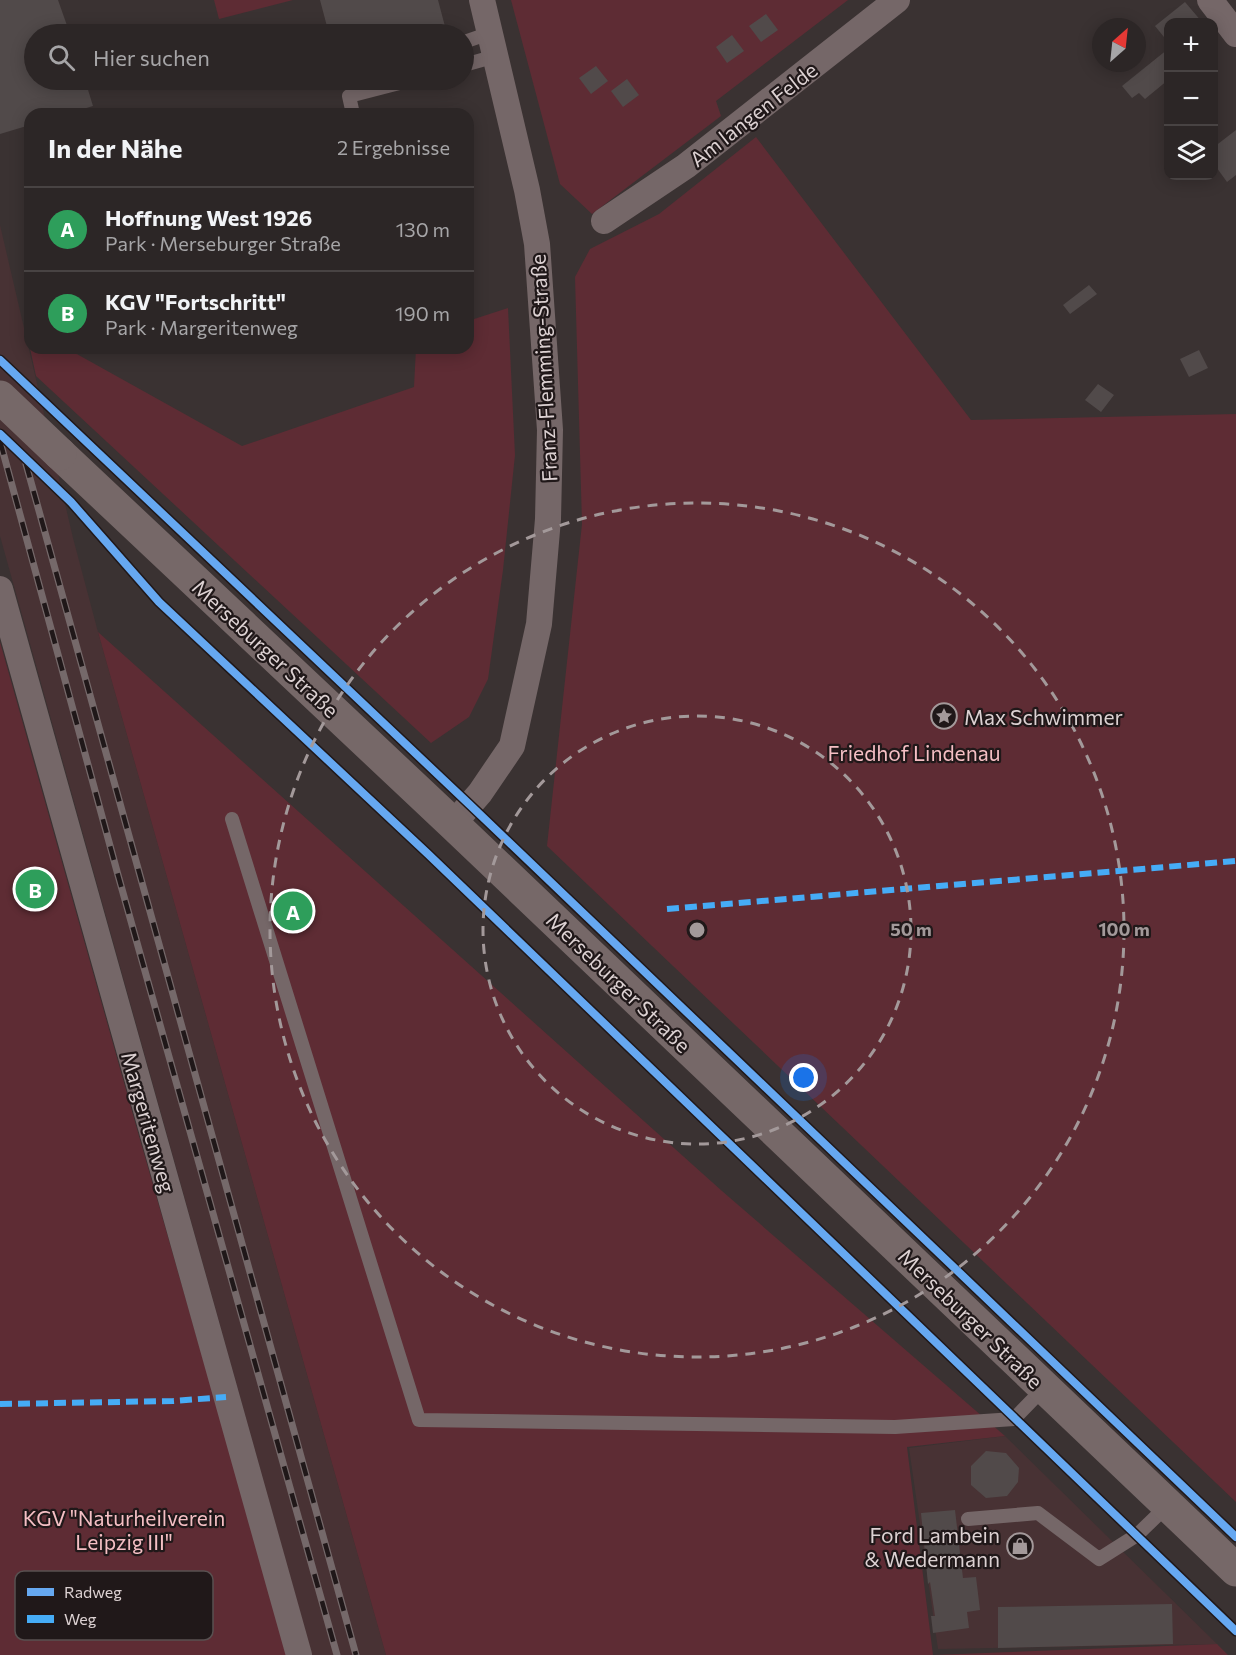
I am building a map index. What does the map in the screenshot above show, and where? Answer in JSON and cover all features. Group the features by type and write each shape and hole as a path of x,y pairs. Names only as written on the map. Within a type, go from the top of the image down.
{"main road":[{"name":"Merseburger Straße","path":"0,398 453,824 1236,1570"}],"street":[{"name":"Franz-Flemming-Straße","path":"453,824 480,793 512,746 539,624 548,519 550,430 537,244 527,190 482,0"},
{"name":"Am langen Felde","path":"604,221 686,166 897,0"},
{"path":"1210,0 1236,34"},
{"name":"Margeritenweg","path":"0,589 298,1655"}],"lane":[{"path":"474,43 493,45"},
{"path":"474,58 493,45"},
{"path":"352,108 349,96 372,90"},
{"path":"232,819 419,1420 895,1427 1014,1419 1044,1388"},
{"path":"969,1520 1038,1513 1099,1559 1137,1535 1168,1505"}],"shaded area":[{"path":"0,225 24,328 24,354 30,354 73,538 98,632 386,1655 312,1655 0,536"},
{"name":"Ford Lambein & Wedermann","path":"1005,1436 1217,1644 938,1649 909,1448"}],"green space":[{"path":"214,0 293,0 219,19"},
{"path":"511,0 848,0 716,101 721,116 592,214 560,184"},
{"name":"Friedhof Lindenau","path":"756,137 971,420 1236,414 1236,1502 547,846 582,524 575,277 590,249 659,214"},
{"path":"508,308 515,455 503,570 488,679 469,717 431,743 36,376 31,354 77,354 242,446 414,387 416,354 474,354 474,319"},
{"path":"98,632 722,1191 1005,1436 907,1447 933,1655 386,1655"},
{"name":"KGV \"Naturheilverein Leipzig III\"","path":"0,642 288,1655 0,1655"},
{"path":"1217,1644 1228,1655 933,1655"}],"building":[{"path":"0,0 58,0 66,24 24,24 24,90 88,90 93,106 86,108 24,108 24,127 0,134"},
{"path":"320,0 438,0 444,24 326,24"},
{"path":"1185,2 1199,18 1165,18"},
{"path":"766,14 778,30 761,42 749,26"},
{"path":"1164,19 1164,37 1155,26"},
{"path":"732,35 744,51 727,63 716,47"},
{"path":"1164,52 1164,83 1145,99 1139,93 1132,98 1122,86 1139,72 1146,72 1146,67"},
{"path":"596,66 608,81 591,94 579,78"},
{"path":"627,79 639,95 623,107 611,91"},
{"path":"1236,130 1236,175 1227,182 1218,170 1218,144"},
{"path":"1089,285 1097,294 1070,314 1063,305"},
{"path":"1199,350 1208,368 1189,377 1180,359"},
{"path":"1098,384 1114,395 1101,412 1085,400"},
{"path":"986,1451 1006,1453 1019,1468 1018,1482 1007,1496 986,1498 971,1485 971,1466"},
{"path":"955,1510 963,1578 976,1577 980,1610 967,1612 969,1628 933,1633 931,1616 935,1616 930,1582 928,1584 921,1513"},
{"path":"1172,1604 1173,1644 998,1648 998,1607"}],"railway":[{"path":"0,441 118,875 337,1655"},
{"path":"26,464 356,1655"}],"marked path":[{"path":"667,909 1236,861"},
{"path":"0,1404 173,1401 226,1397"}],"cycle path":[{"path":"0,360 469,804 1236,1537"},
{"path":"0,434 71,502 159,602 428,854 1236,1631"}],"place":[{"name":"Max Schwimmer","path":"944,716"},
{"name":"KGV \"Fortschritt\"","path":"35,889"},
{"name":"Hoffnung West 1926","path":"293,911"},
{"name":"Ford Lambein & Wedermann","path":"1020,1546"}]}
